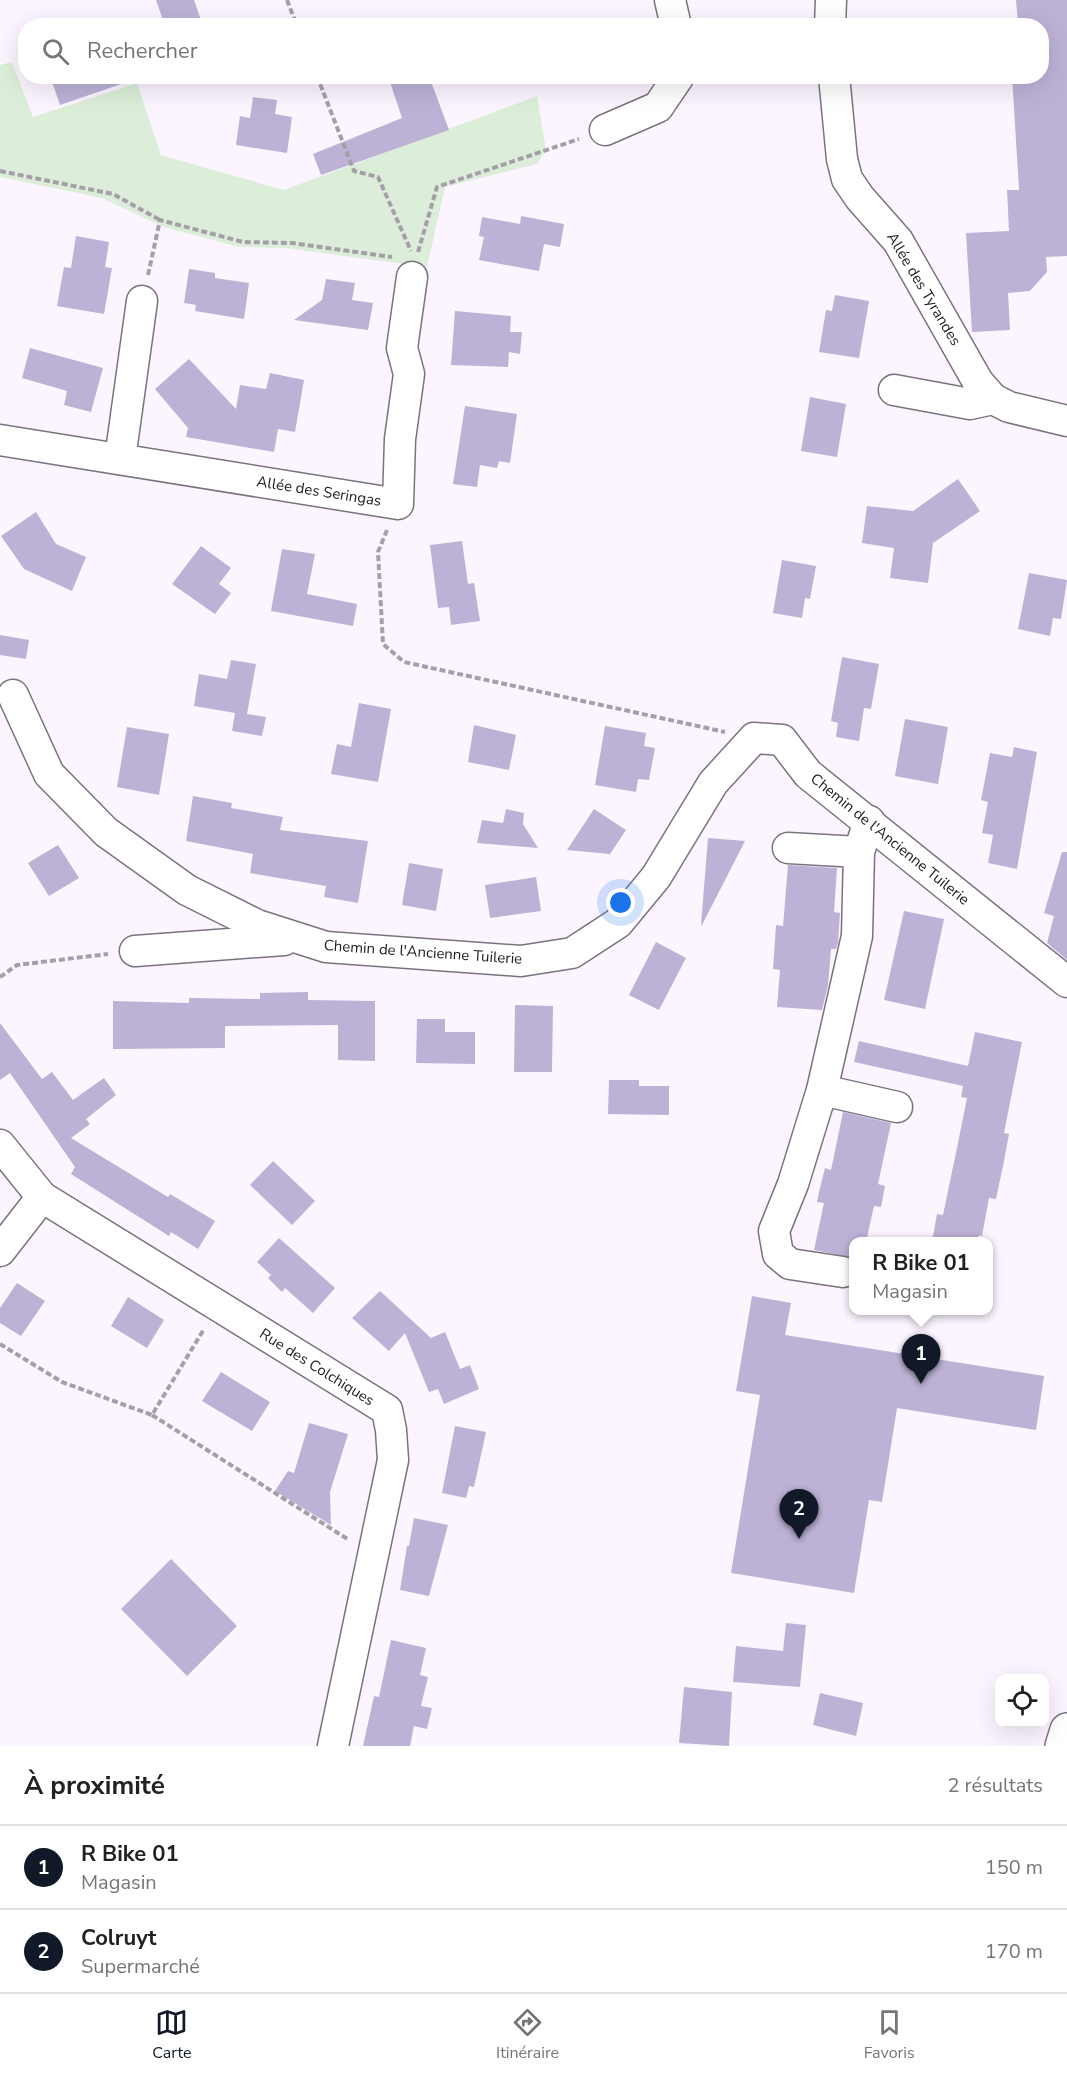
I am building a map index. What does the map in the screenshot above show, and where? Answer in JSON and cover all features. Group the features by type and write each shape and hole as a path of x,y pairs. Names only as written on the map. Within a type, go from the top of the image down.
{"main road":[{"path":"1062,1746 1067,1730"}],"street":[{"path":"670,0 674,18"},
{"path":"830,18 831,0"},
{"path":"605,130 658,107 674,84"},
{"name":"Allée des Tyrandes","path":"835,84 842,159 847,179 898,241 978,382 993,399"},
{"name":"Allée des Seringas","path":"0,440 398,504 400,440 410,374 402,348 408,268"},
{"path":"120,459 142,301"},
{"path":"894,390 970,404 993,399 1009,407 1067,421"},
{"name":"Chemin de l'Ancienne Tuilerie","path":"13,695 50,774 105,832 187,890 257,925 326,947 521,961 572,953 618,923 656,877 713,783 754,738 782,740 808,774 869,820 1067,982"},
{"path":"843,1272 790,1264 778,1254 774,1231 792,1184 822,1090 857,936 859,852 869,820"},
{"path":"788,848 859,852"},
{"path":"135,951 299,938"},
{"path":"822,1090 897,1107"},
{"name":"Rue des Colchiques","path":"0,1146 42,1197 387,1410 392,1430 393,1460 333,1746"},
{"path":"0,1251 42,1197"}],"path":[{"path":"287,0 294,18"},
{"path":"320,84 354,171 378,177 415,260 437,187 605,130"},
{"path":"0,171 113,194 160,220 243,242 292,243 408,268"},
{"path":"142,301 160,220"},
{"path":"398,504 378,552 383,644 404,662 730,733"},
{"path":"0,977 17,965 135,951"},
{"path":"152,1415 218,1306"},
{"path":"0,1344 62,1383 152,1415 373,1556"}],"green space":[{"path":"12,62 18,84 20,84 33,117 137,84 161,155 284,190 537,96 546,150 537,164 445,187 427,267 285,248 239,247 164,227 102,198 0,177 0,65"}],"building":[{"path":"156,0 194,0 200,18 162,18"},
{"path":"1016,0 1067,0 1067,256 1046,257 1047,272 1030,291 1008,293 1010,330 972,332 966,233 1009,231 1007,190 1019,190 1012,84 1049,84 1049,18 1018,18"},
{"path":"53,84 121,84 60,105"},
{"path":"391,84 432,84 449,130 321,175 313,154 402,118"},
{"path":"253,97 277,100 275,114 292,117 287,153 236,145 240,116 250,118"},
{"path":"521,216 564,224 560,247 544,244 539,271 479,260 484,237 479,236 482,217 520,224"},
{"path":"76,236 109,242 105,267 112,268 104,314 57,306 64,267 71,268"},
{"path":"189,269 215,273 215,278 249,283 244,319 195,311 196,305 184,303"},
{"path":"326,279 355,283 352,300 373,303 368,330 294,320 322,300"},
{"path":"835,295 869,301 859,358 819,352 826,310 832,311"},
{"path":"455,311 511,316 510,332 522,332 520,354 509,352 508,367 451,365"},
{"path":"30,348 103,368 91,412 64,405 67,391 22,378"},
{"path":"189,359 236,409 240,385 266,389 270,373 304,380 295,432 278,429 274,452 186,437 188,428 155,389"},
{"path":"810,397 846,404 837,457 801,451"},
{"path":"465,406 517,414 510,463 499,461 497,468 480,465 477,487 453,484"},
{"path":"958,479 980,511 933,543 928,583 890,578 894,548 862,543 867,506 913,511"},
{"path":"36,512 56,544 86,557 72,591 24,569 1,536"},
{"path":"462,541 468,584 474,583 480,621 451,625 449,607 438,608 430,545"},
{"path":"201,546 231,568 219,584 231,593 215,614 172,584"},
{"path":"282,549 315,554 307,594 357,604 353,626 271,611"},
{"path":"782,560 816,566 810,599 805,598 802,618 773,613"},
{"path":"1029,573 1067,580 1061,619 1053,618 1050,636 1018,629"},
{"path":"0,635 29,640 26,659 0,655"},
{"path":"842,657 879,664 871,709 864,708 859,741 836,737 838,723 831,721"},
{"path":"231,660 256,664 247,714 266,717 262,736 232,731 235,713 194,706 199,674 227,679"},
{"path":"359,703 391,709 378,782 331,774 337,744 351,747"},
{"path":"905,719 948,727 938,784 895,776"},
{"path":"474,725 516,735 509,770 468,762"},
{"path":"605,726 646,733 644,746 655,748 649,780 638,779 636,792 595,785"},
{"path":"127,727 169,734 159,795 117,787"},
{"path":"1014,747 1037,752 1017,869 988,863 993,835 982,833 988,802 981,800 990,753 1012,757"},
{"path":"193,796 232,803 231,808 283,817 280,830 368,841 358,903 324,897 326,886 250,873 253,854 186,841"},
{"path":"506,809 524,813 523,824 538,848 477,843 482,820 503,823"},
{"path":"594,809 626,830 610,854 567,850"},
{"path":"708,838 745,841 701,925"},
{"path":"58,845 79,878 49,896 28,863"},
{"path":"1062,852 1067,852 1067,960 1047,943 1054,916 1044,913"},
{"path":"409,863 443,869 436,911 402,905"},
{"path":"788,865 837,868 834,912 840,913 838,943 836,949 831,949 828,985 822,1010 777,1007 780,970 773,969 776,925 783,926"},
{"path":"536,877 541,911 490,918 485,885"},
{"path":"904,911 944,919 925,1009 884,1000"},
{"path":"656,942 686,958 659,1010 629,995"},
{"path":"308,992 308,1000 375,1001 375,1061 338,1060 338,1025 225,1026 225,1048 113,1049 113,1001 189,1003 189,998 260,999 260,993"},
{"path":"515,1005 553,1006 552,1072 514,1072"},
{"path":"417,1019 445,1019 445,1032 475,1032 475,1064 416,1063"},
{"path":"0,1023 42,1079 52,1072 73,1100 104,1078 116,1095 86,1119 90,1124 71,1138 168,1197 170,1194 215,1221 198,1249 171,1232 169,1236 71,1174 75,1167 10,1073 0,1080"},
{"path":"975,1032 1022,1042 1004,1133 1009,1134 1004,1161 996,1199 989,1198 982,1236 933,1237 937,1214 943,1215 967,1098 961,1097 963,1086 854,1062 859,1041 968,1066"},
{"path":"609,1080 639,1080 639,1086 669,1086 669,1115 608,1114"},
{"path":"843,1112 891,1123 878,1184 885,1186 881,1207 874,1206 867,1237 849,1237 849,1257 814,1250 824,1203 817,1202 819,1192 825,1168 831,1170"},
{"path":"273,1161 315,1201 292,1225 250,1185"},
{"path":"279,1238 335,1288 313,1313 285,1288 282,1292 268,1278 271,1275 257,1262"},
{"path":"17,1283 45,1301 21,1336 0,1323 0,1308"},
{"path":"380,1291 431,1338 445,1332 460,1369 470,1365 479,1389 444,1404 438,1389 429,1392 405,1333 389,1351 352,1318"},
{"path":"752,1296 791,1303 785,1335 1044,1376 1036,1430 897,1408 882,1502 869,1500 854,1593 731,1573 760,1395 736,1391"},
{"path":"128,1297 164,1320 147,1348 111,1326"},
{"path":"221,1372 270,1402 252,1431 202,1401"},
{"path":"309,1423 348,1434 330,1492 331,1525 275,1491 288,1471 294,1473"},
{"path":"455,1426 486,1432 474,1487 469,1486 466,1498 442,1493"},
{"path":"414,1518 448,1525 429,1596 400,1590"},
{"path":"171,1559 237,1626 187,1676 121,1609"},
{"path":"786,1623 806,1625 800,1687 733,1682 736,1646 783,1651"},
{"path":"391,1640 426,1648 420,1675 428,1677 421,1706 432,1708 427,1729 414,1726 410,1746 363,1746 374,1696 379,1697"},
{"path":"684,1687 732,1692 729,1746 679,1743"},
{"path":"820,1693 863,1703 856,1736 813,1725"}],"place":[{"name":"R Bike 01","path":"921,1384"},
{"name":"Colruyt","path":"799,1539"}]}
